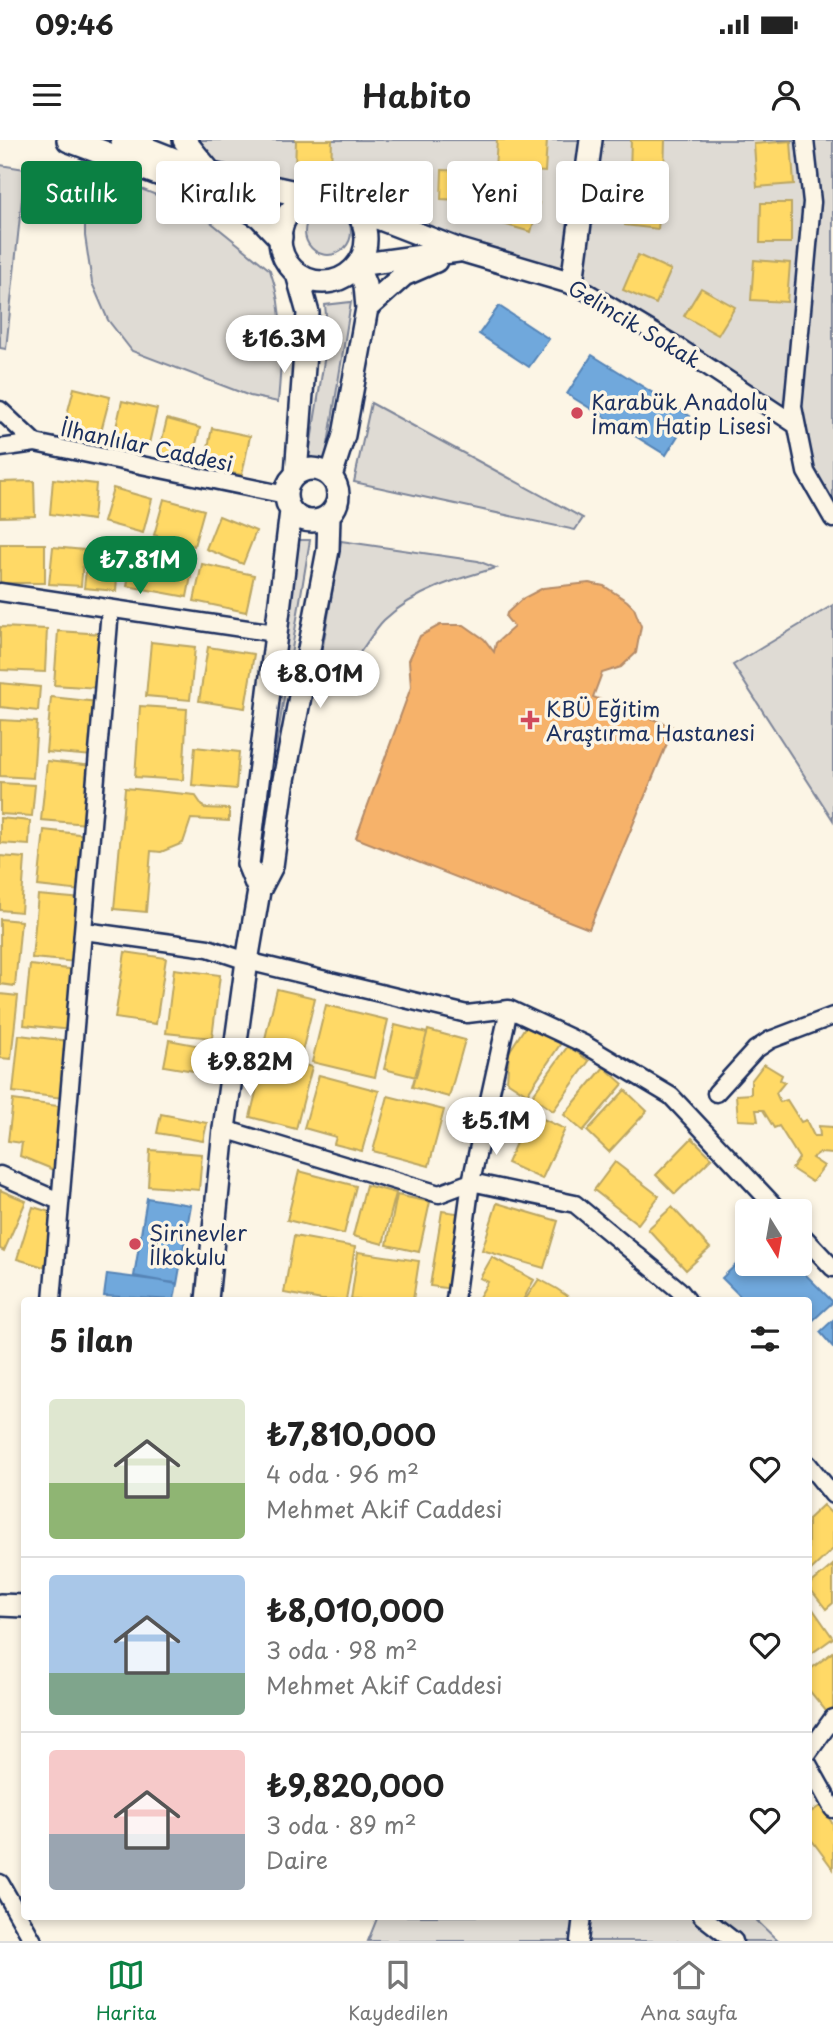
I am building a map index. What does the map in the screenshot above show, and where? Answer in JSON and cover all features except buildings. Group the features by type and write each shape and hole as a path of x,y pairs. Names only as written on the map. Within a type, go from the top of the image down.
{"main road":[{"path":"69,140 156,172"},
{"path":"122,140 176,161"},
{"path":"268,224 280,237"}],"street":[{"path":"184,140 201,161"},
{"path":"572,282 591,140"},
{"path":"805,140 812,202 793,407 806,472 833,519"},
{"path":"294,209 290,211 280,237 287,264 297,274 325,283 339,280 357,265 366,248 366,234 361,224"},
{"name":"Gelincik Sokak","path":"393,224 460,250 572,282 677,346 796,425"},
{"path":"357,265 460,250"},
{"path":"366,308 404,275 460,250"},
{"path":"210,1297 225,1129 247,961 259,891 272,866 284,785 328,550 329,516 339,496 331,476 344,435 366,308 365,285 357,265"},
{"path":"259,891 248,864 275,633 288,503 287,487 296,474 307,313 297,274"},
{"path":"0,410 35,443"},
{"name":"İlhanlılar Caddesi","path":"0,448 35,443 288,503"},
{"path":"296,474 318,469 331,476"},
{"path":"288,503 305,520 321,520 329,516"},
{"path":"0,592 275,633"},
{"path":"52,1297 110,610"},
{"path":"84,931 208,948 247,961 467,1014 509,1009 584,1044 671,1096 768,1199"},
{"path":"455,1297 471,1182 509,1009"},
{"path":"716,1093 755,1050 771,1040 833,1016"},
{"path":"225,1129 439,1194 471,1182 575,1204 684,1297"},
{"path":"0,1175 59,1201"},
{"path":"812,1246 833,1268"},
{"path":"812,1469 833,1495"},
{"path":"0,1605 21,1606"},
{"path":"812,1747 833,1718"},
{"path":"812,1770 833,1809"},
{"path":"0,1883 21,1920"},
{"path":"21,1920 33,1941"},
{"path":"579,1941 582,1920"},
{"path":"707,1920 734,1941"}],"shaded area":[{"path":"184,140 833,140 833,519 806,472 796,425 572,283 398,224 433,224 433,161 294,161 294,193 280,190 280,161 201,161"},
{"path":"0,165 21,168 21,207 6,349 0,348"},
{"path":"142,189 156,195 156,224 213,224 270,270 280,319 278,402 250,396 132,351 108,320 92,283 85,224 142,224"},
{"path":"307,224 349,224 349,241 337,253 319,253 307,241"},
{"path":"351,302 325,463 308,460 328,336 325,305"},
{"path":"371,403 583,518 575,530 354,482"},
{"path":"297,540 310,540 268,794"},
{"path":"341,541 478,561 496,568 451,582 409,601 384,620 358,655 338,670 320,663"},
{"path":"833,605 833,820 733,665"},
{"path":"376,1920 756,1920 778,1941 368,1941"}],"place":[{"name":"Karabük Anadolu İmam Hatip Lisesi","path":"577,413"},
{"name":"KBÜ Eğitim Araştırma Hastanesi","path":"530,720"},
{"name":"Şirinevler İlkokulu","path":"135,1244"}]}
